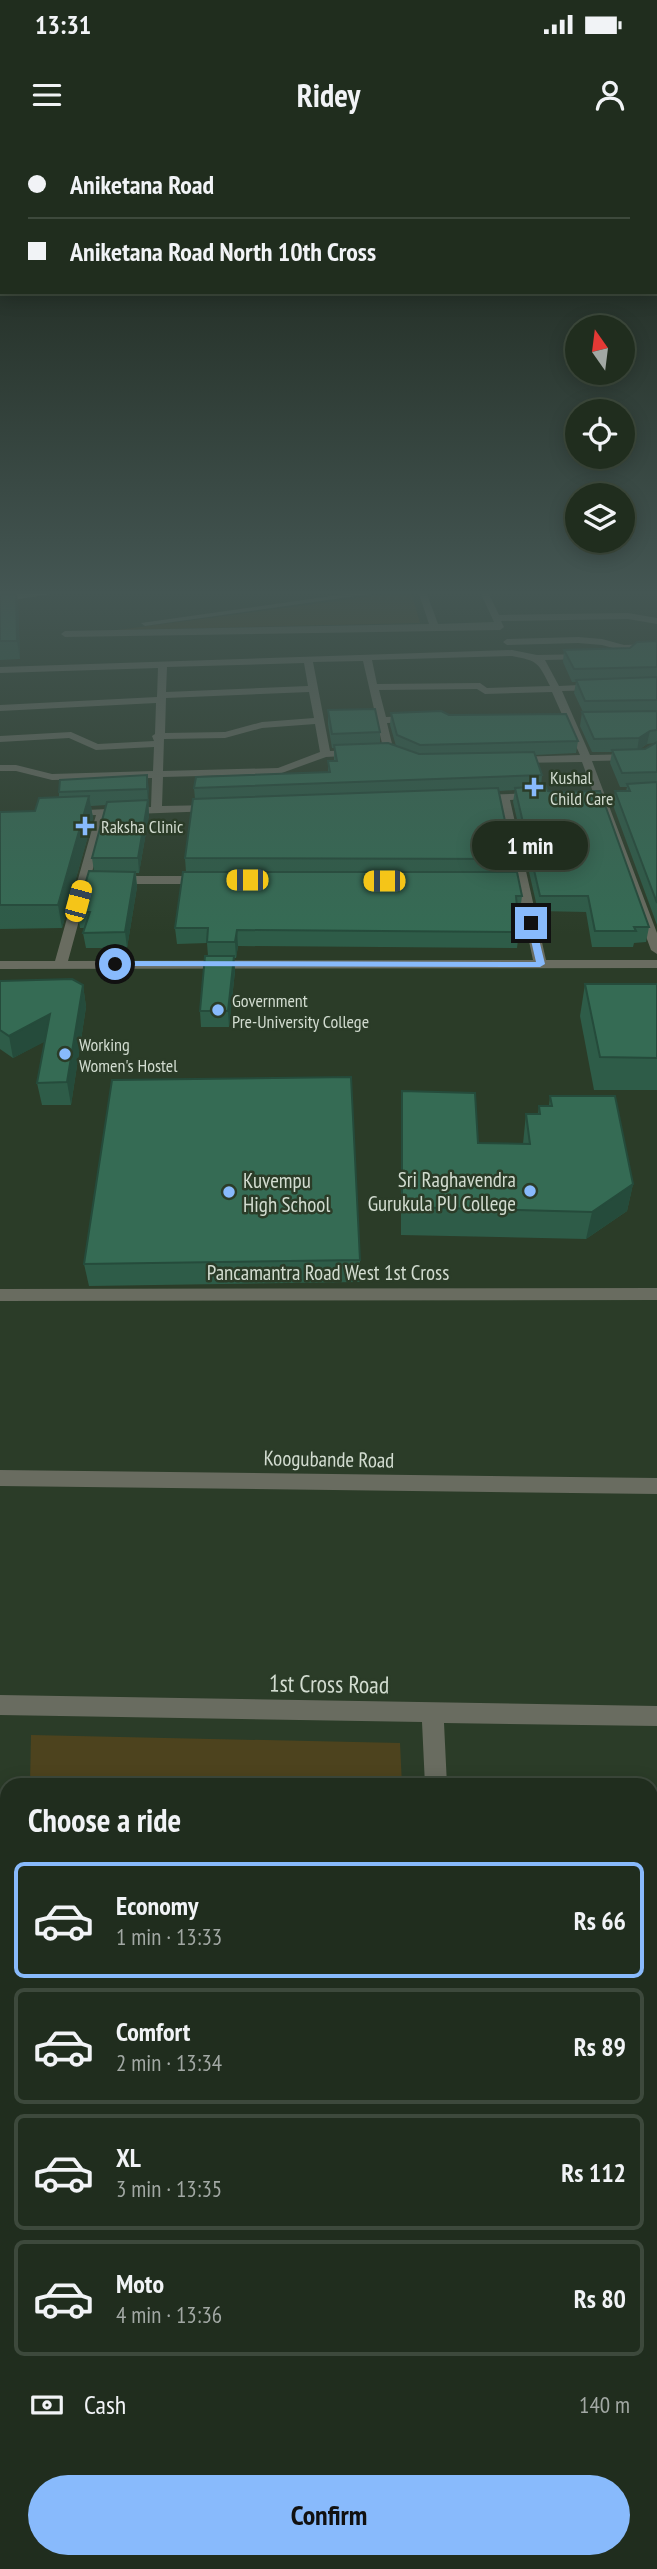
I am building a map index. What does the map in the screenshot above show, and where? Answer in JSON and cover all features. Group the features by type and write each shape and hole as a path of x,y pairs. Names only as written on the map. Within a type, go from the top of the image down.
{"street":[{"path":"156,810 160,707"},
{"path":"316,707 325,754"},
{"path":"376,753 394,754 378,707"},
{"path":"563,707 586,758 606,793 657,950"},
{"path":"381,720 430,718"},
{"path":"556,721 582,720"},
{"path":"0,739 71,735 96,747 225,735 262,725 319,721"},
{"path":"502,761 641,757 657,748"},
{"path":"0,768 16,768 52,777 279,771 325,754 363,753"},
{"path":"587,793 606,793"},
{"path":"463,799 545,795"},
{"path":"504,797 540,964"},
{"path":"51,814 222,808"},
{"path":"61,964 102,813"},
{"path":"83,880 220,880"},
{"path":"507,881 521,881"},
{"path":"0,965 657,964"},
{"name":"Pancamantra Road West 1st Cross","path":"0,1295 657,1294"},
{"name":"Koogubande Road","path":"0,1478 657,1486"},
{"name":"1st Cross Road","path":"0,1707 657,1716"},
{"path":"433,1712 436,1778"}],"shaded area":[{"path":"31,1735 400,1743 402,1778 30,1778"}],"building":[{"path":"375,709 380,732 332,734 328,710"},
{"path":"441,711 449,715 566,714 578,741 420,745 397,735 391,713"},
{"path":"657,711 657,730 639,738 594,739 582,712"},
{"path":"657,742 657,772 622,773 612,750 645,749"},
{"path":"388,743 419,754 534,752 542,775 194,788 196,777 330,772 328,761 337,761 334,745"},
{"path":"147,775 147,789 59,792 60,780"},
{"path":"657,782 657,903 615,791 630,791 627,784"},
{"path":"546,786 548,791 556,792 600,791 649,927 634,927 636,931 595,931 588,896 540,896 515,788"},
{"path":"498,788 513,859 185,858 193,799"},
{"path":"89,796 58,905 0,905 0,812 35,811 39,798"},
{"path":"148,800 138,858 92,858 107,802"},
{"path":"89,871 135,872 125,932 83,933 90,912 77,912"},
{"path":"183,872 517,872 522,896 516,896 519,932 237,930 235,942 207,942 208,928 175,928"},
{"path":"205,956 234,956 228,1011 200,1011"},
{"path":"72,979 83,985 67,1082 37,1083 50,1014 9,1036 0,1030 0,981"},
{"path":"585,984 657,984 657,1058 600,1057"},
{"name":"Kuvempu High School","path":"351,1077 360,1260 84,1264 112,1080"},
{"path":"402,1091 475,1093 478,1143 530,1144 526,1114 540,1114 539,1106 552,1106 550,1096 615,1096 633,1184 592,1212 402,1207"}],"place":[{"name":"Kushal Child Care","path":"534,787"},
{"name":"Raksha Clinic","path":"85,826"},
{"name":"Government Pre-University College","path":"218,1010"},
{"name":"Working Women's Hostel","path":"65,1054"},
{"name":"Sri Raghavendra Gurukula PU College","path":"530,1191"},
{"name":"Kuvempu High School","path":"229,1192"}],"route":[{"path":"115,964 540,964 531,923"}]}
